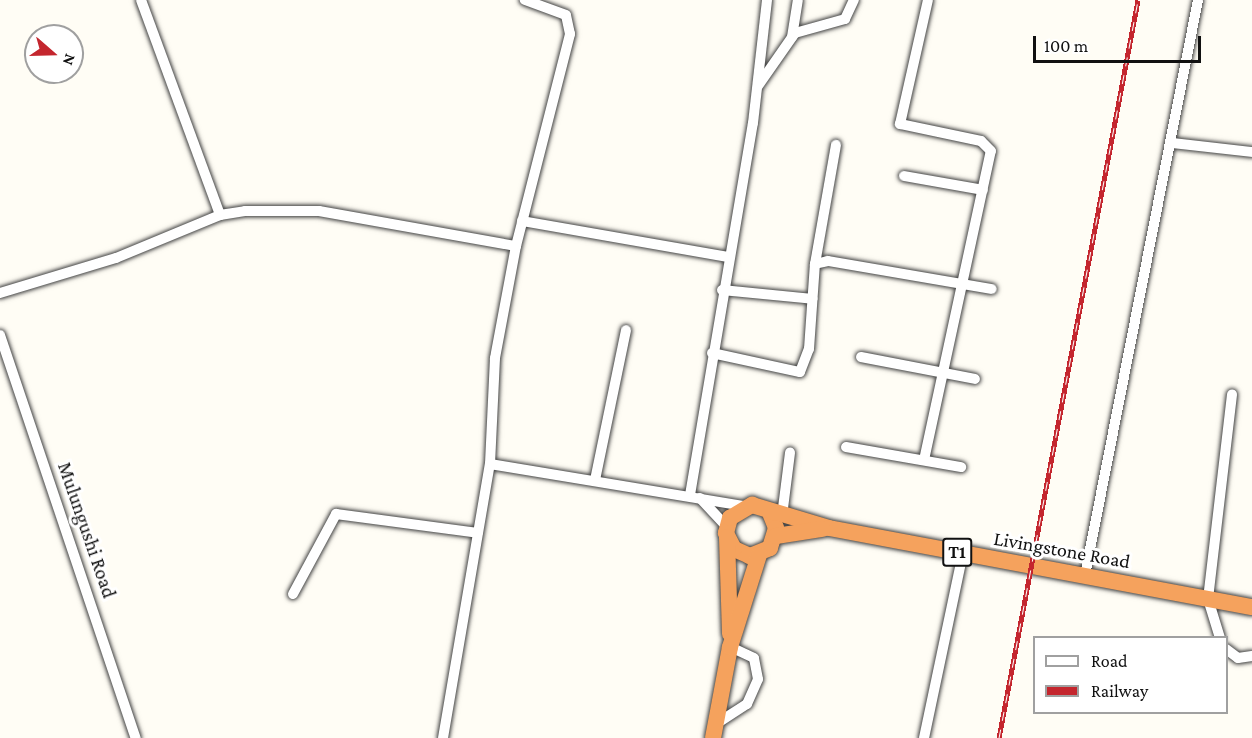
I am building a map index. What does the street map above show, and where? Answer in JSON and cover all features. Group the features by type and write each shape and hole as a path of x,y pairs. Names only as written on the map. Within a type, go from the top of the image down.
{"highway":[{"name":"Livingstone Road","path":"746,506 829,528 1252,607"},
{"path":"730,647 727,530 746,506"},
{"path":"715,731 730,647 759,555 776,536 776,515"},
{"name":"Livingstone Road","path":"776,536 829,528"},
{"path":"727,530 734,549 759,555"}],"street":[{"path":"141,0 220,215"},
{"path":"443,738 490,464 495,358 516,246 570,27 562,12 525,0"},
{"path":"695,496 712,353 758,87 767,0"},
{"path":"758,87 792,37 798,0"},
{"path":"792,37 848,17 854,0"},
{"path":"924,460 959,283 991,152 981,141 900,124 928,0"},
{"path":"1085,575 1173,143 1198,0"},
{"path":"1173,143 1252,152"},
{"path":"712,353 800,372 809,349 815,264 836,146"},
{"path":"904,176 983,190"},
{"path":"0,293 116,258 220,215 319,211 516,246"},
{"path":"522,221 729,257"},
{"path":"815,264 850,261 992,289"},
{"path":"722,290 813,299"},
{"path":"595,480 626,330"},
{"name":"Mulungushi Road","path":"0,335 136,738"},
{"path":"861,357 975,379"},
{"path":"1219,636 1208,599 1232,394"},
{"path":"846,447 961,467"},
{"path":"776,515 790,453"},
{"path":"490,464 746,506"},
{"path":"695,496 727,530"},
{"path":"293,594 336,514 478,533"},
{"path":"924,738 963,553"},
{"path":"715,731 747,704 758,679 754,658 730,647"},
{"path":"1228,650 1238,658 1252,656"}],"railway":[{"path":"999,738 1138,0"}]}
